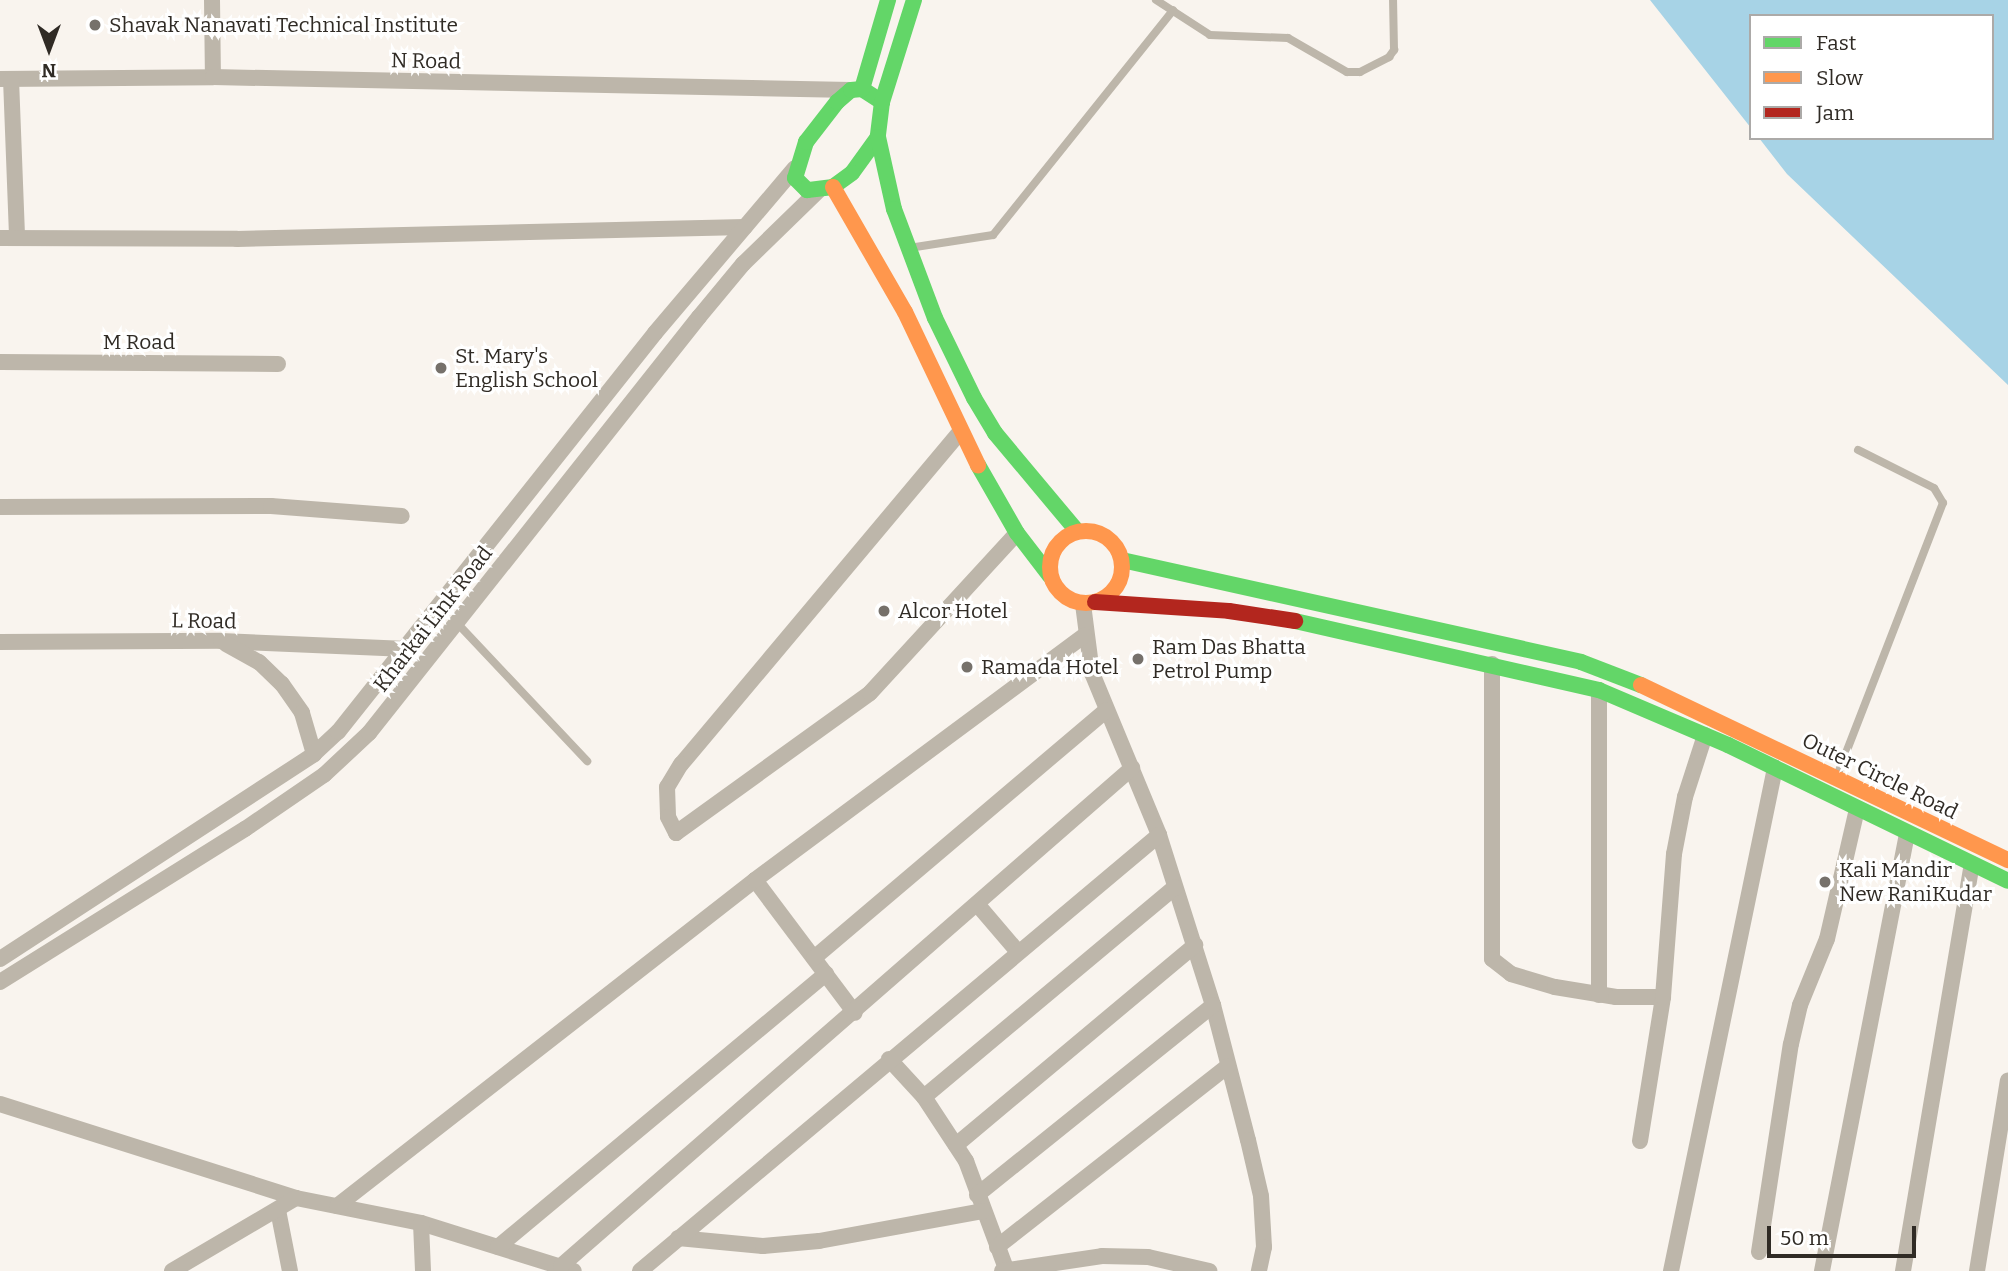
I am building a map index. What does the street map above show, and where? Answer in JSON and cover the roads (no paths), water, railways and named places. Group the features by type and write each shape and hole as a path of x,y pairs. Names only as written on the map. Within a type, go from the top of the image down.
{"main road":[{"path":"878,137 852,173 825,189 800,187 795,169 818,125 857,90 888,0"},
{"path":"914,0 882,102 878,137 894,209 935,318 974,398 995,433 1077,531"},
{"path":"857,90 882,102"},
{"path":"825,189 905,312 960,432 1017,533 1050,576 1056,590 1089,603 1269,616 1599,690 1705,734 2008,881"},
{"path":"1050,576 1050,557 1060,540 1077,531 1106,536 1122,560 1117,586 1089,603"},
{"name":"Outer Circle Road","path":"1122,560 1581,662 1668,695 1836,779 2008,860"}],"street":[{"path":"212,0 213,78"},
{"name":"N Road","path":"6,79 213,78 857,90"},
{"path":"6,79 8,238 237,239 745,227"},
{"path":"0,959 314,754 407,649 655,333 795,169"},
{"name":"Kharkai Link Road","path":"0,982 324,775 369,733 743,264 825,189"},
{"name":"M Road","path":"0,362 278,364"},
{"path":"960,432 681,764 667,787 668,817 676,833 870,693 1017,533"},
{"path":"0,507 271,506 402,516"},
{"path":"1089,603 1084,636 1106,710 1159,835 1213,1005 1261,1196 1264,1247 1259,1271"},
{"path":"337,1206 755,880 1084,636"},
{"path":"221,641 259,662 282,684 302,713 314,754"},
{"name":"L Road","path":"0,642 221,641 407,649"},
{"path":"1492,664 1492,959 1511,974 1599,995 1663,997"},
{"path":"1599,690 1599,995"},
{"path":"814,958 1106,710"},
{"path":"1640,1141 1663,997 1674,854 1685,797 1705,734"},
{"path":"0,1104 296,1198 421,1223 568,1269 1132,768"},
{"path":"1671,1271 1775,768"},
{"path":"1759,1252 1791,1044 1800,1004 1827,939 1857,809"},
{"path":"1822,1271 1907,834"},
{"path":"640,1271 1159,835"},
{"path":"1903,1271 1972,864"},
{"path":"755,880 855,1013"},
{"path":"924,1097 1175,887"},
{"path":"977,904 1018,952"},
{"path":"956,1145 1195,945"},
{"path":"498,1247 826,974"},
{"path":"976,1195 1213,1005"},
{"path":"890,1059 924,1097 956,1145 1007,1271"},
{"path":"997,1247 1228,1066"},
{"path":"1977,1271 2008,1080"},
{"path":"172,1271 296,1198"},
{"path":"278,1210 290,1271"},
{"path":"678,1238 763,1246 819,1241 982,1211"},
{"path":"421,1223 423,1271"},
{"path":"1002,1271 1102,1256 1148,1258 1209,1271"}],"lane":[{"path":"1156,0 1164,2 1210,35 1289,38 1312,49 1333,67 1360,72 1389,57 1394,50 1393,0"},
{"path":"909,248 993,235 1173,10"},
{"path":"1836,779 1943,503 1934,488 1858,450"},
{"path":"457,623 587,761"}],"water":[{"path":"1650,0 2008,0 2008,385 1787,174 1761,140 1994,140 1994,14 1749,14 1749,125"}],"place":[{"name":"Shavak Nanavati Technical Institute","path":"95,25"},
{"name":"St. Mary's English School","path":"441,368"},
{"name":"Alcor Hotel","path":"884,611"},
{"name":"Ram Das Bhatta Petrol Pump","path":"1138,659"},
{"name":"Ramada Hotel","path":"967,667"},
{"name":"Kali Mandir New RaniKudar","path":"1825,882"}]}
